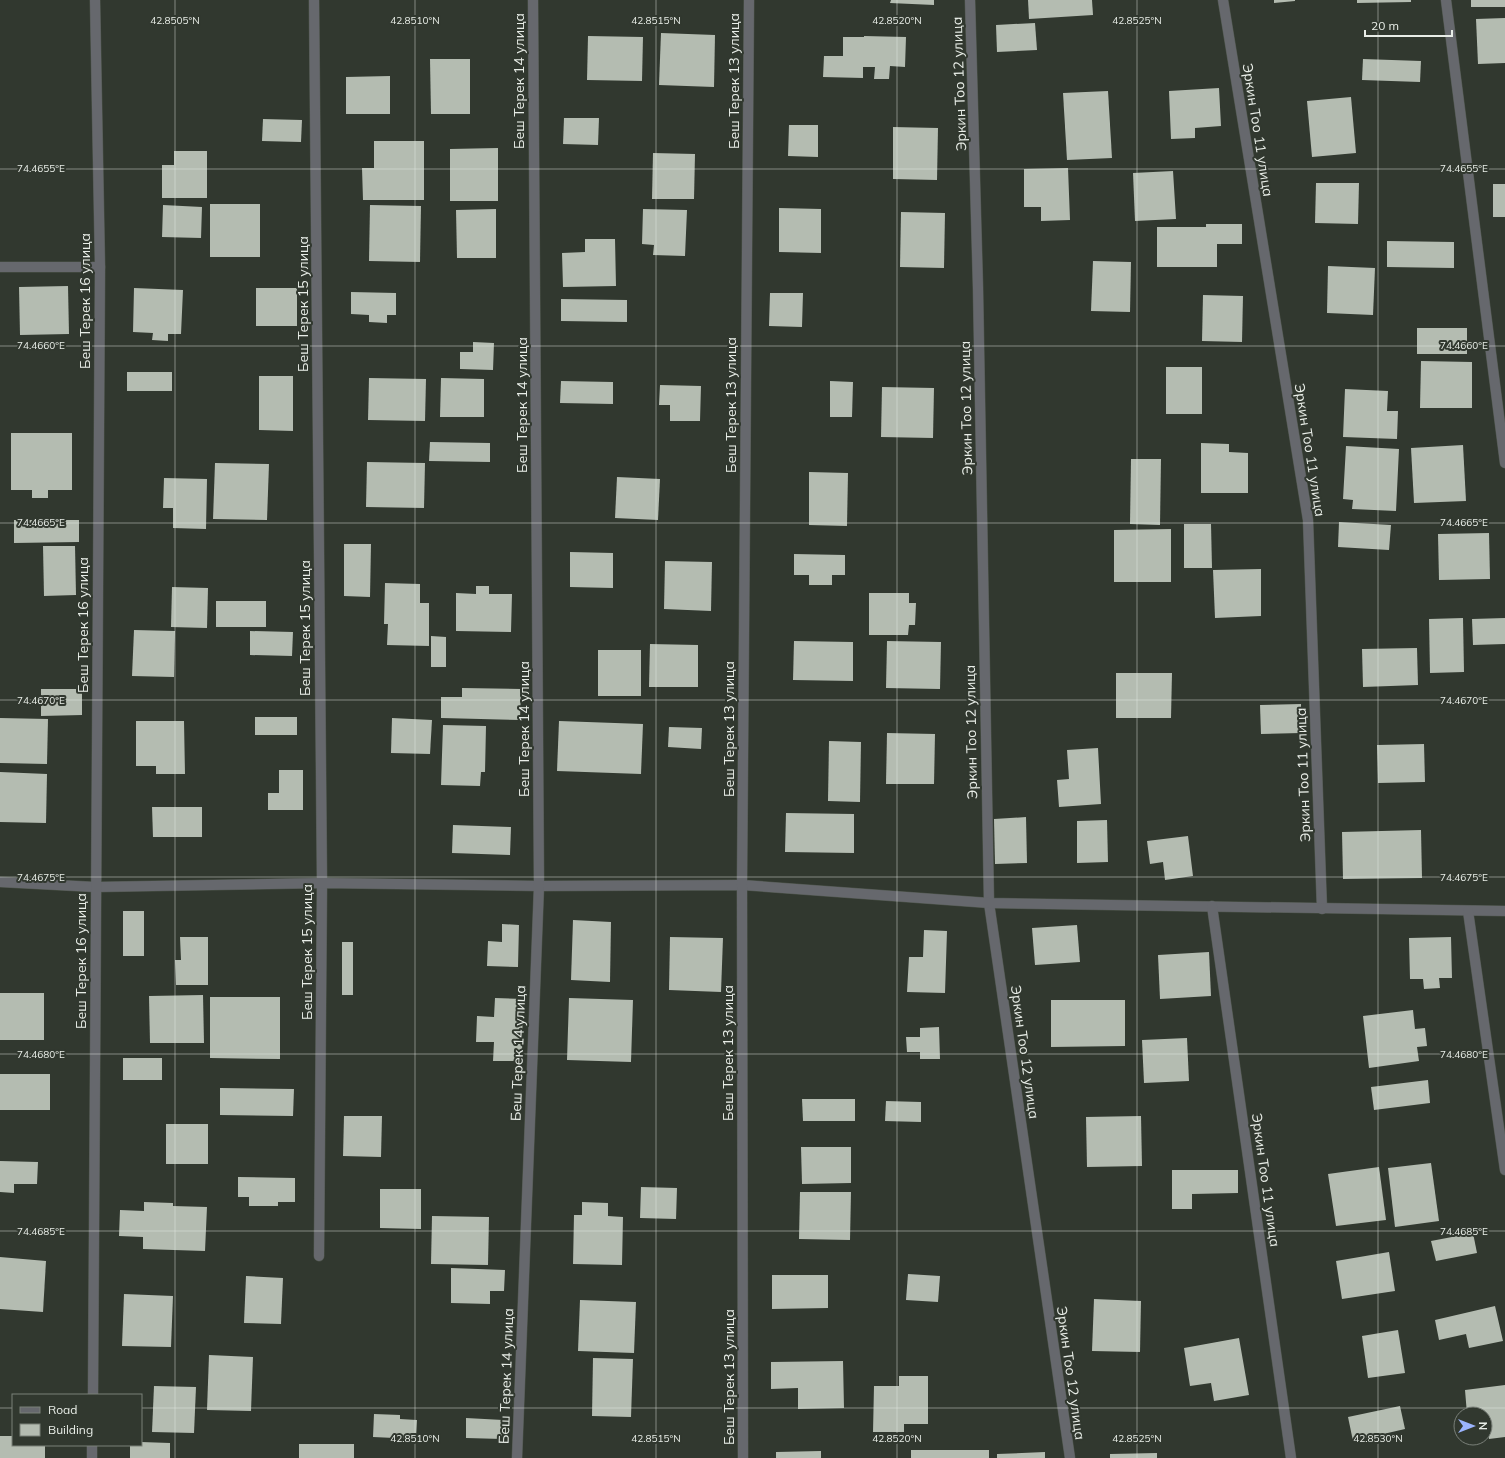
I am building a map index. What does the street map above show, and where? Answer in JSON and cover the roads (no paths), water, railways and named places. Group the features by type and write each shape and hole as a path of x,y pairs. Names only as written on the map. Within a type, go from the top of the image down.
{"street":[{"name":"Беш Терек 16 улица","path":"93,1394 100,267 95,0"},
{"name":"Беш Терек 15 улица","path":"314,0 322,883 319,1256"},
{"name":"Беш Терек 14 улица","path":"517,1458 539,886 533,0"},
{"name":"Беш Терек 13 улица","path":"743,1458 742,885 749,0"},
{"name":"Эркин Тоо 12 улица","path":"970,0 978,288 989,903 1070,1458"},
{"name":"Эркин Тоо 11 улица","path":"1222,0 1308,520 1322,909"},
{"path":"1446,0 1505,463"},
{"path":"0,267 100,267"},
{"path":"0,882 95,887 322,883 539,886 742,885 989,903 1505,911"},
{"name":"Эркин Тоо 11 улица","path":"1212,906 1291,1458"},
{"path":"1468,911 1505,1170"},
{"path":"92,1446 92,1458"}]}
